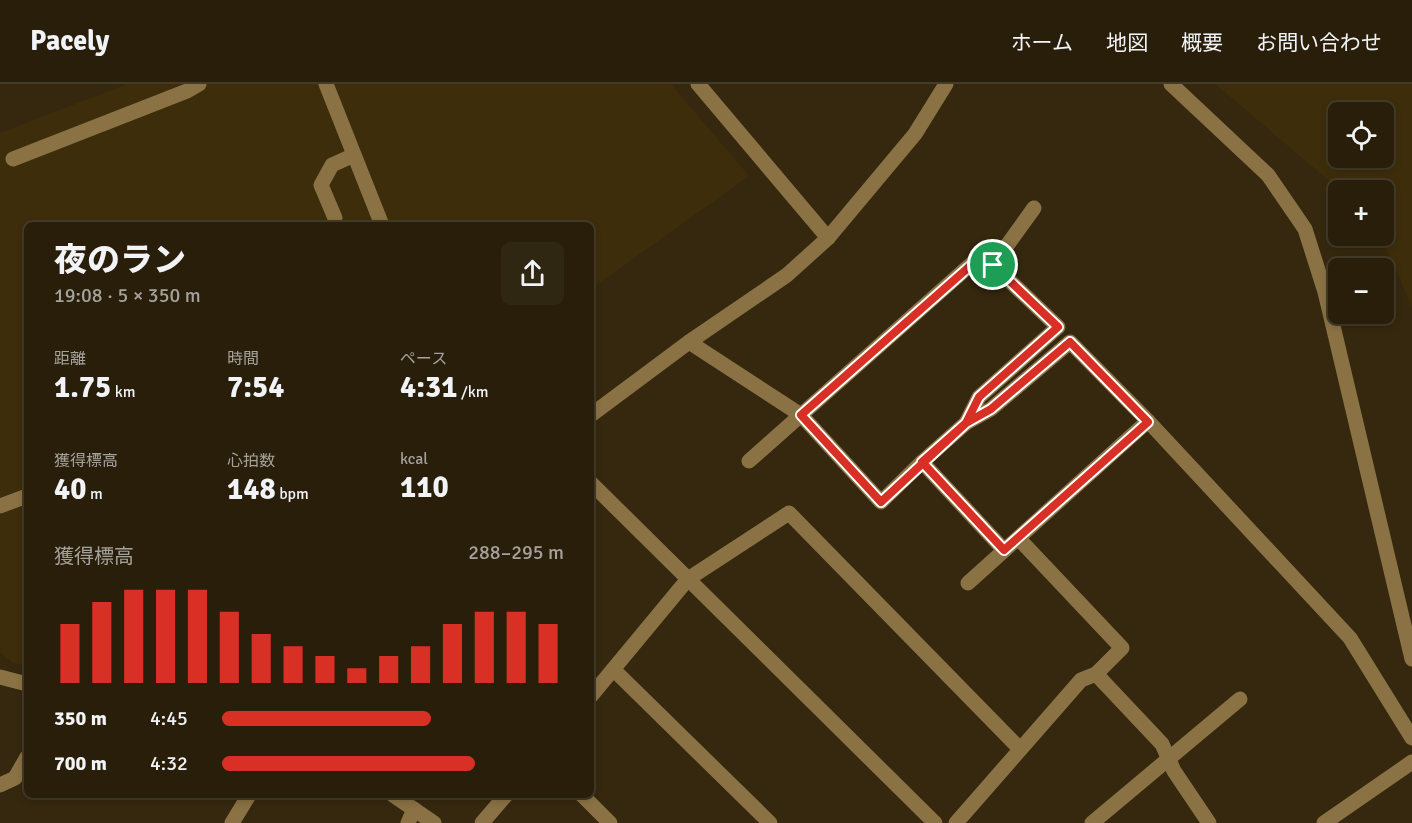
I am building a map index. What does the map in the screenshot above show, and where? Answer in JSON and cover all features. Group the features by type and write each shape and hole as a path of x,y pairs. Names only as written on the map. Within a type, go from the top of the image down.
{"street":[{"path":"13,159 187,91 199,84"},
{"path":"326,84 381,222"},
{"path":"698,84 828,238"},
{"path":"594,413 689,342 786,275 828,238 915,134 946,84"},
{"path":"1171,84 1268,176 1305,229 1324,292 1412,659"},
{"path":"335,218 321,185 332,165 354,155"},
{"path":"993,265 1034,208"},
{"path":"749,461 978,259 993,265 1058,327 979,397 966,423"},
{"path":"689,342 801,415 881,502 966,423 991,409 1070,342 1350,638 1412,738"},
{"path":"968,582 1148,422"},
{"path":"922,462 1004,550"},
{"path":"594,486 935,823"},
{"path":"0,506 24,497"},
{"path":"594,693 688,579 789,513 1020,750"},
{"path":"956,823 1081,680 1096,674 1122,648 1018,538"},
{"path":"614,670 770,823"},
{"path":"1096,674 1162,744 1174,771 1209,823"},
{"path":"0,677 24,683"},
{"path":"1092,823 1240,699"},
{"path":"0,785 15,778 24,762"},
{"path":"1324,823 1412,762"},
{"path":"232,823 247,798"},
{"path":"396,798 411,816 434,823"},
{"path":"482,823 503,798"},
{"path":"585,798 610,823"}],"shaded area":[{"path":"127,84 671,84 749,176 594,287 594,222 24,222 24,666 12,662 0,652 0,133"},
{"path":"1215,84 1412,84 1412,306 1394,267 1394,258 1390,258 1385,246 1394,246 1394,180 1328,180"}],"route":[{"path":"993,265 978,259 801,415 881,502 922,462 966,423 991,409 1070,342 1148,422 1004,550 922,462 966,423 979,397 1058,327 993,265"}]}
